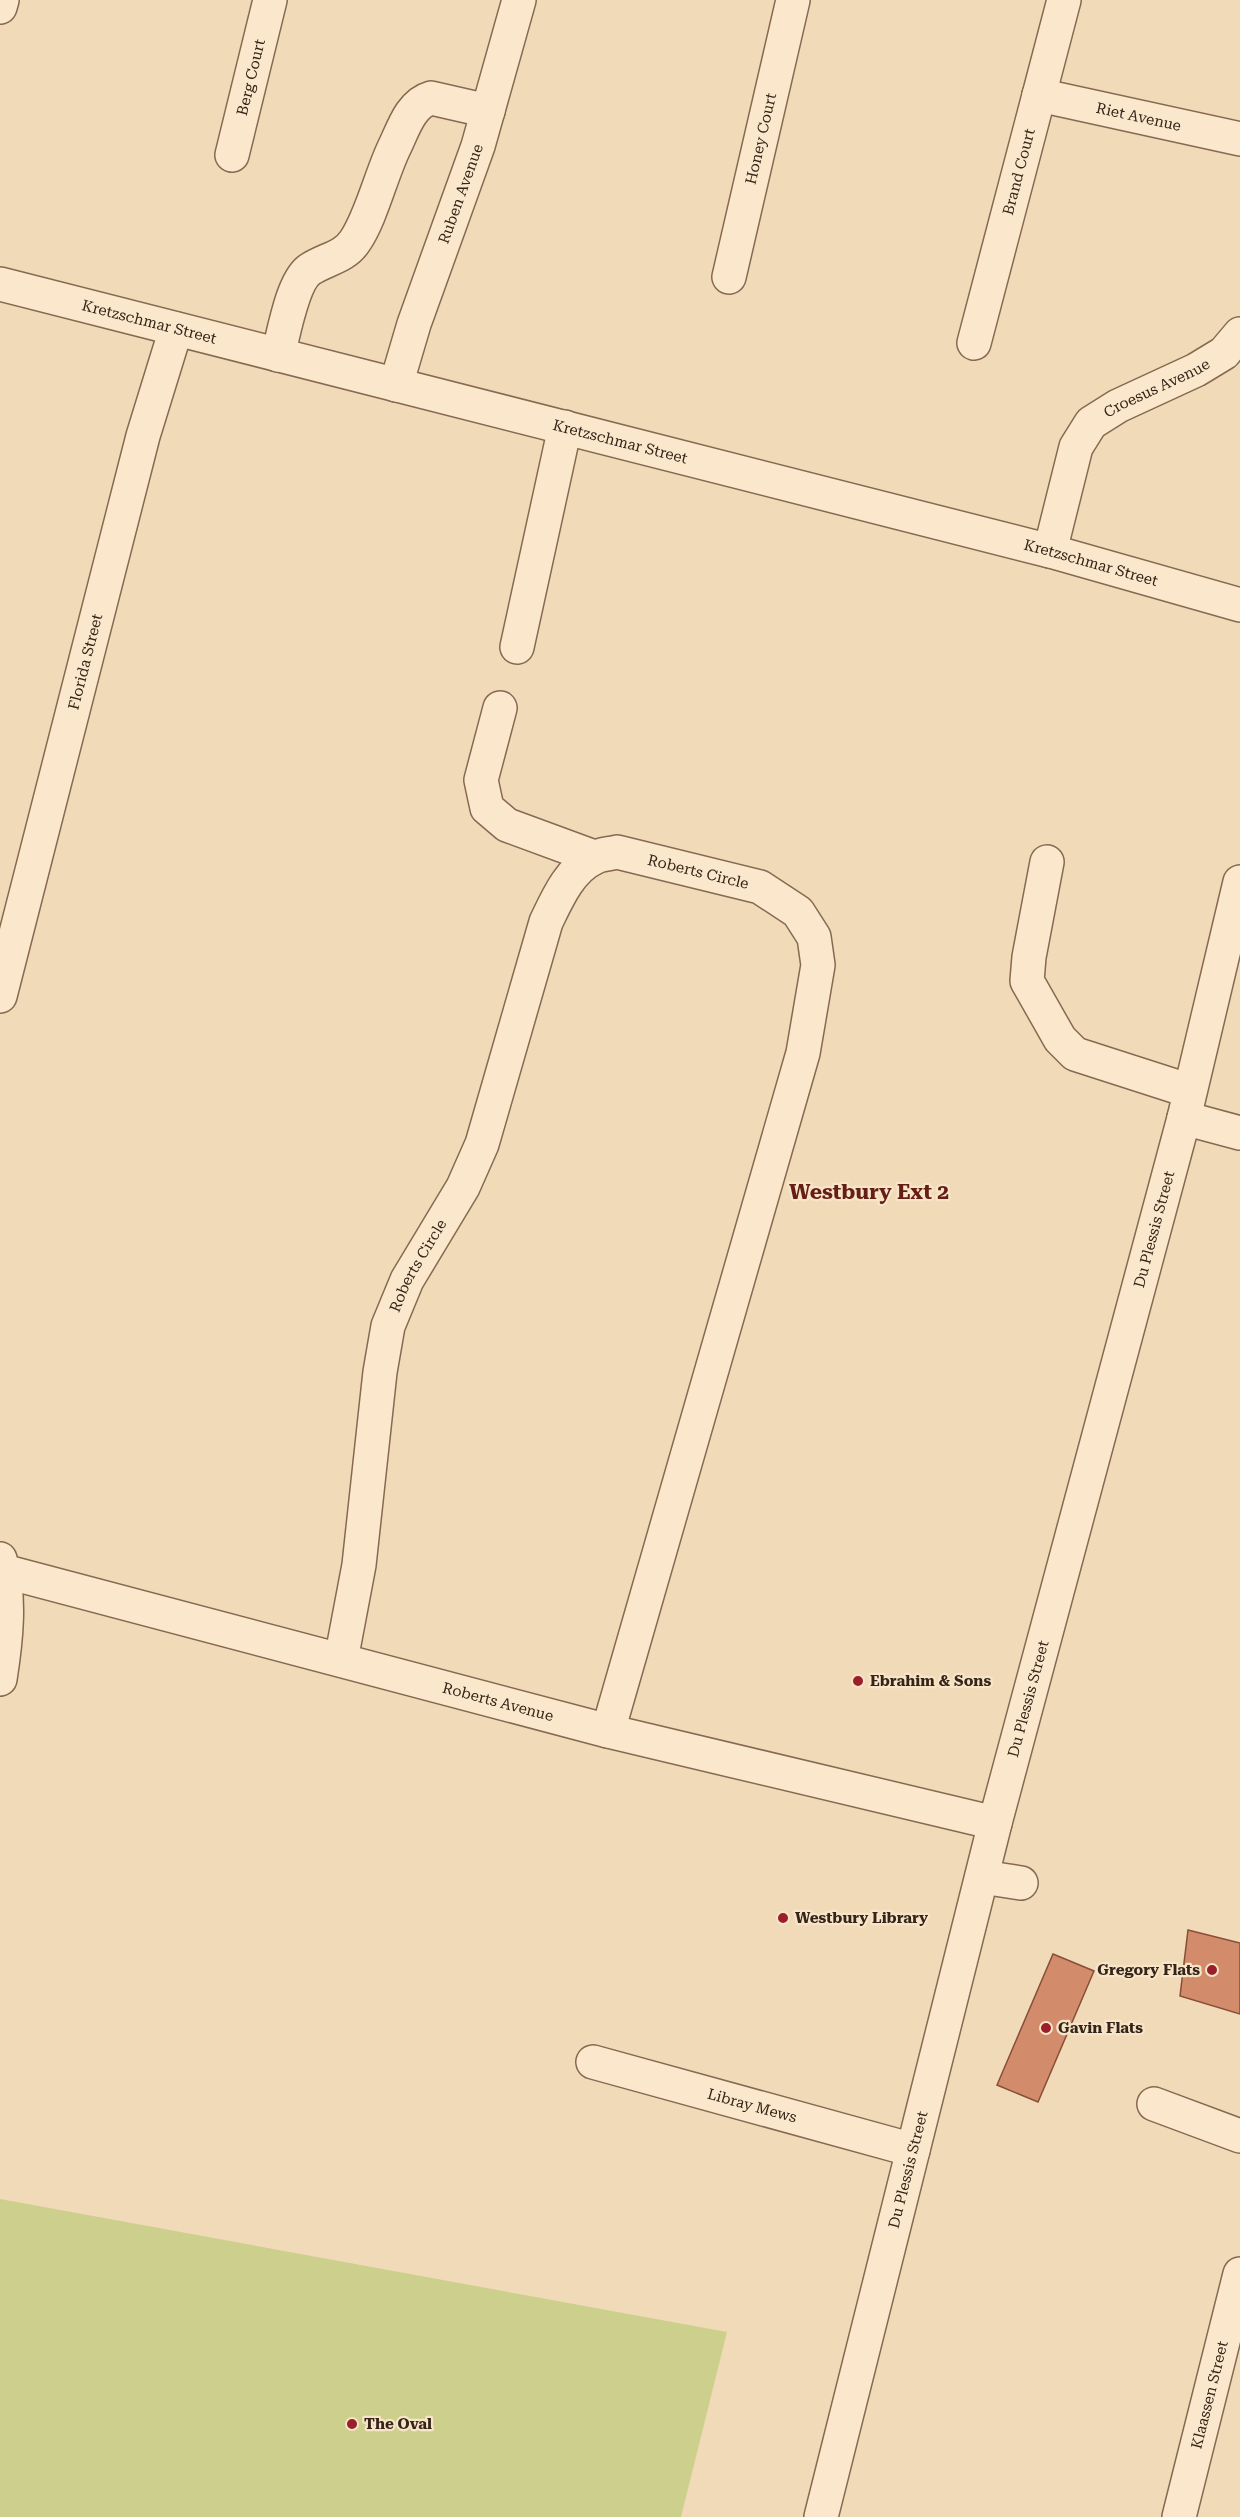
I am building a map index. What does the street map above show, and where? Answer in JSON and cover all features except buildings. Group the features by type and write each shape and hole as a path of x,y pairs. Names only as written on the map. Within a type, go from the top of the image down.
{"street":[{"path":"0,7 2,0"},
{"name":"Berg Court","path":"232,155 270,0"},
{"name":"Ruben Avenue","path":"396,385 414,324 478,146 519,0"},
{"name":"Honey Court","path":"729,277 793,0"},
{"name":"Brand Court","path":"974,343 1064,0"},
{"name":"Riet Avenue","path":"1039,95 1240,139"},
{"path":"278,355 297,288 305,274 343,254 355,241 384,168 414,109 423,100 431,98 488,111"},
{"name":"Kretzschmar Street","path":"0,284 1050,551 1240,605"},
{"name":"Florida Street","path":"0,996 144,436 177,328"},
{"name":"Croesus Avenue","path":"1050,551 1076,447 1091,423 1118,405 1196,370 1224,353 1240,334"},
{"path":"518,647 565,427"},
{"path":"500,708 481,780 487,808 507,825 594,857"},
{"name":"Roberts Circle","path":"341,1660 358,1565 380,1372 388,1326 407,1280 463,1187 482,1144 546,922 562,890 580,868 594,857 617,852 760,887 798,912 814,937 818,965 803,1053 608,1731"},
{"path":"1047,862 1029,957 1027,981 1060,1039 1075,1054 1187,1104 1240,1133"},
{"name":"Du Plessis Street","path":"820,2517 995,1823 1187,1104 1240,882"},
{"path":"0,1679 6,1638 2,1565"},
{"name":"Roberts Avenue","path":"2,1565 341,1660 608,1731 995,1823"},
{"path":"982,1877 1021,1884"},
{"name":"Libray Mews","path":"593,2062 913,2150"},
{"path":"1154,2104 1240,2136"},
{"name":"Klaassen Street","path":"1179,2517 1240,2274"}],"green space":[{"name":"The Oval","path":"0,2199 727,2332 681,2517 0,2517"}],"place":[{"name":"Ebrahim & Sons","path":"858,1681"},
{"name":"Westbury Library","path":"783,1918"},
{"name":"Gregory Flats","path":"1212,1970"},
{"name":"Gavin Flats","path":"1046,2028"},
{"name":"The Oval","path":"352,2424"}],"district":[{"name":"Westbury Ext 2","path":"869,1192"}]}
